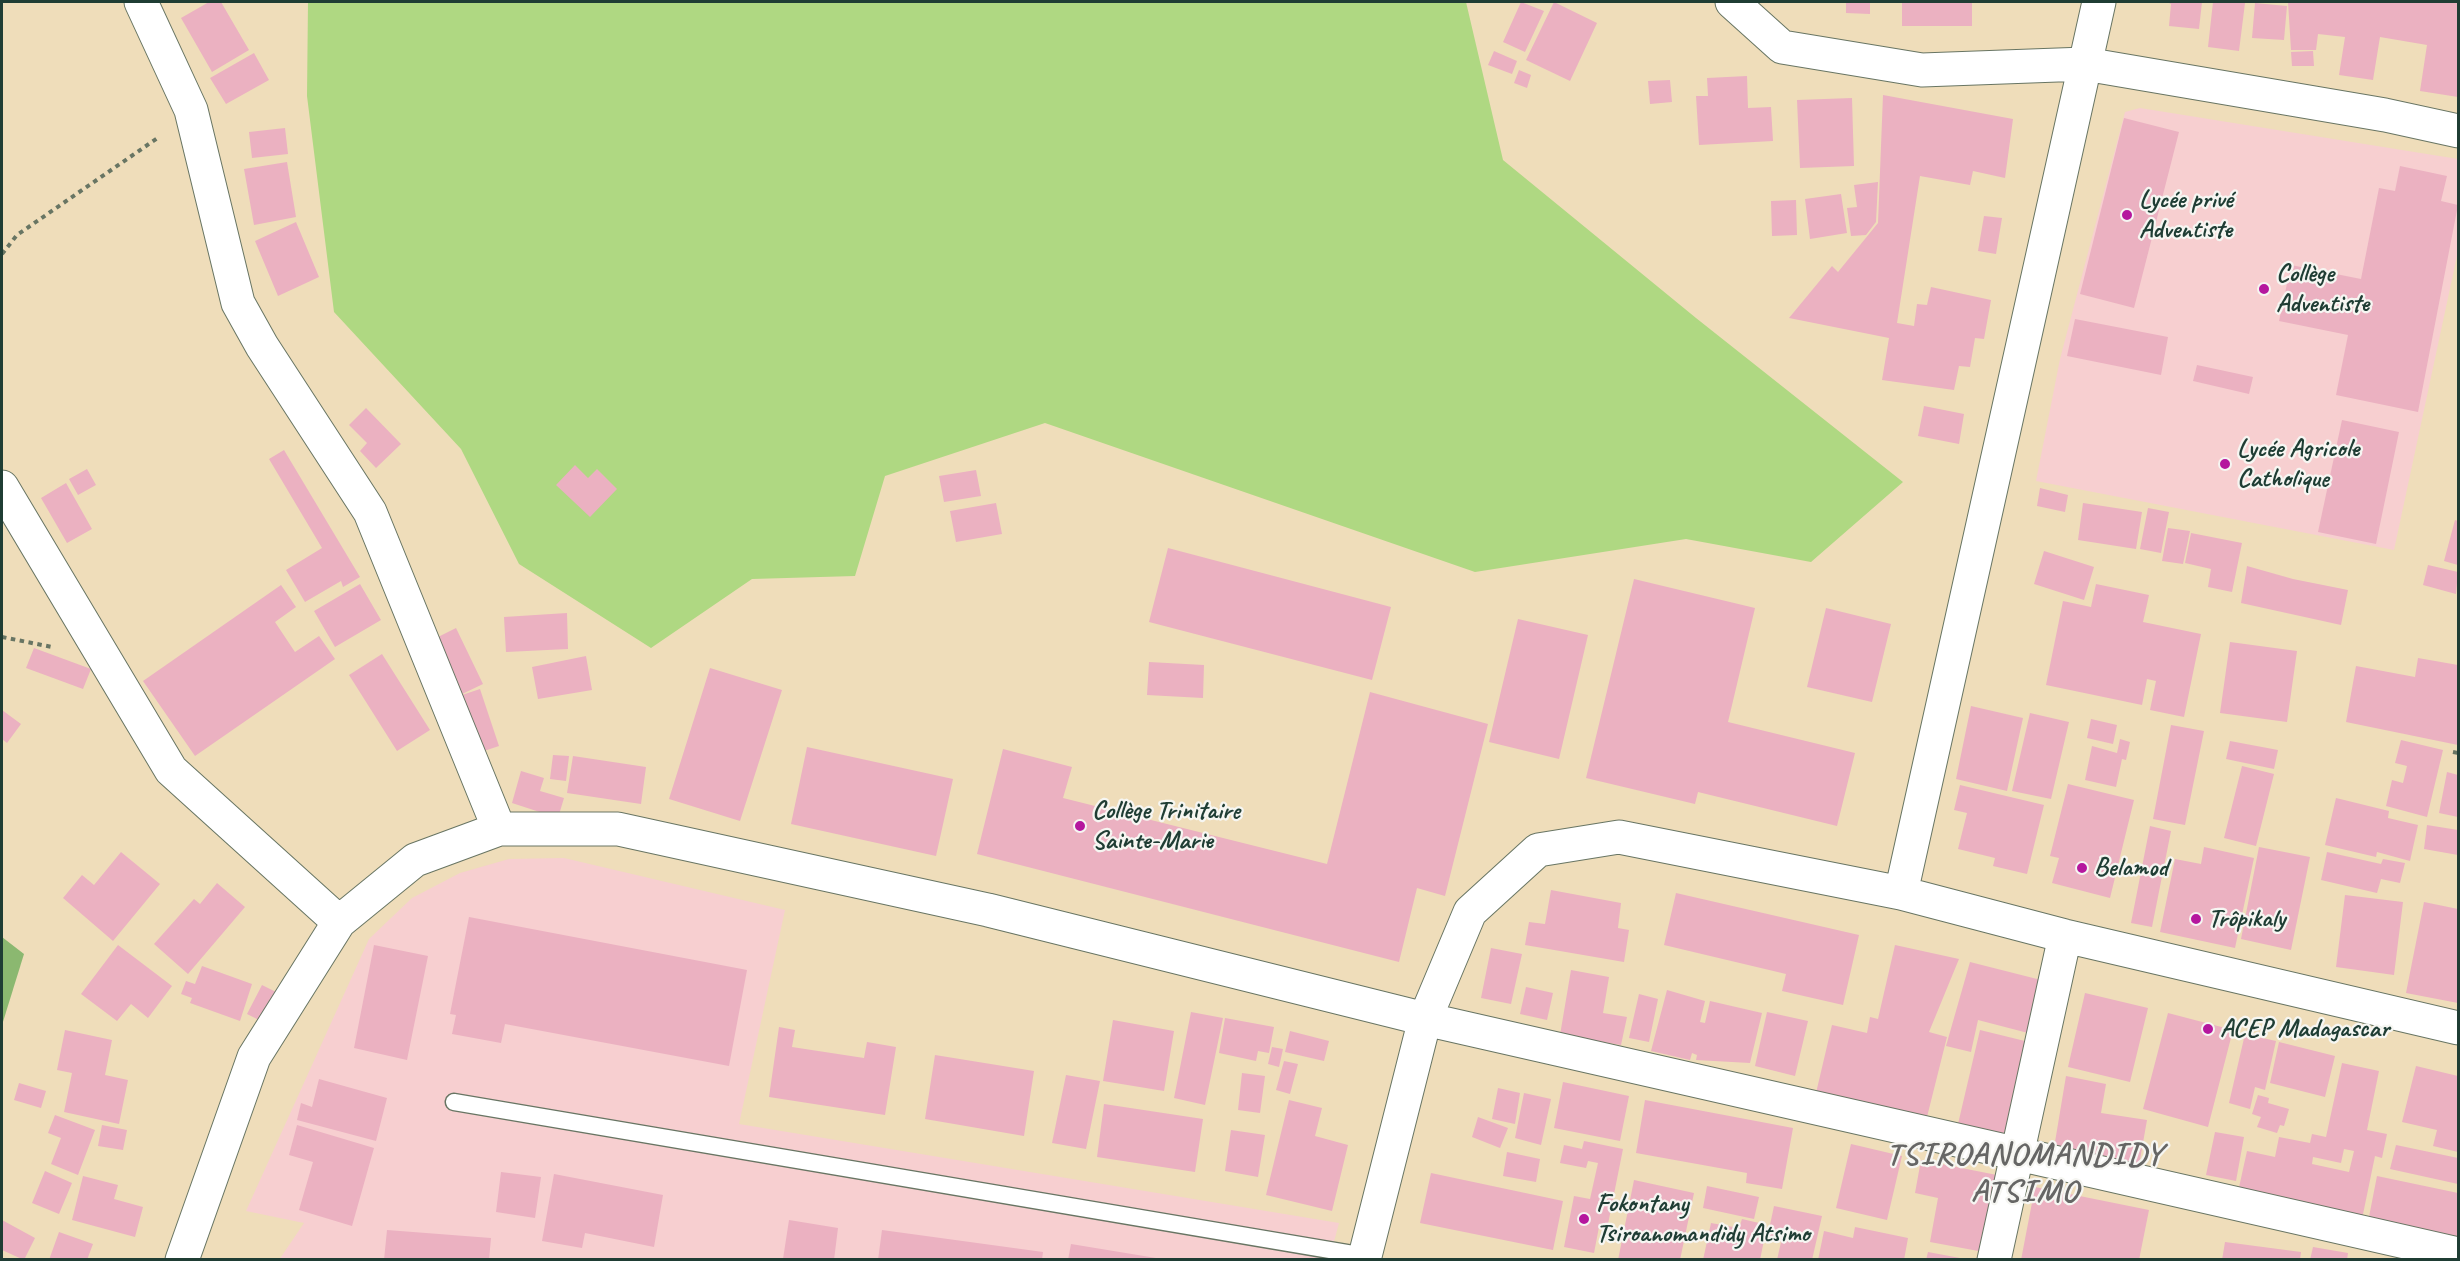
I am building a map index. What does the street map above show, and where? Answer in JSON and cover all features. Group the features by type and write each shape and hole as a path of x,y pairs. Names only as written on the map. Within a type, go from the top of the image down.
{"street":[{"path":"141,2 191,111 238,303 262,346 370,512 499,829"},
{"path":"1732,2 1782,47 1922,70 2085,64 2385,115 2458,131"},
{"path":"1901,893 2099,2"},
{"path":"2,487 171,770 339,922"},
{"path":"182,1260 254,1057 339,922 415,860 499,829 618,829 988,910 1425,1019 2458,1254"},
{"path":"1371,1258 1425,1019 1470,912 1538,850 1619,837 1901,893 2065,936 2458,1028"},
{"path":"1994,1260 2065,936"}],"lane":[{"path":"454,1102 1371,1258"}],"path":[{"path":"2,255 17,235 147,146 191,111"},
{"path":"2453,752 2458,753"}],"shaded area":[{"name":"Collège Adventiste","path":"2140,108 2458,159 2458,251 2394,550 2036,481 2060,359 2125,112"},
{"path":"564,858 785,910 739,1124 1339,1223 1329,1260 279,1260 304,1223 246,1211 369,939 412,898 460,873 509,859"}],"green space":[{"path":"308,2 1466,2 1503,160 1696,318 1903,482 1811,562 1686,539 1475,572 1045,423 885,476 855,576 752,579 651,648 519,564 461,449 334,312 307,96"},
{"path":"2,937 24,954 2,1025"}],"building":[{"path":"209,2 221,2 249,50 212,72 181,18"},
{"path":"1521,2 1544,11 1525,52 1503,42"},
{"path":"1554,2 1597,23 1570,81 1526,60"},
{"path":"1846,2 1870,2 1870,14 1846,13"},
{"path":"1902,2 1972,2 1972,26 1902,26"},
{"path":"2167,2 2202,2 2199,29 2169,26 2171,4"},
{"path":"2213,2 2245,3 2239,51 2208,47"},
{"path":"2288,2 2458,2 2458,97 2420,91 2427,45 2380,37 2373,80 2339,75 2345,37 2318,34 2316,50 2291,50"},
{"path":"2255,3 2287,6 2284,40 2252,38"},
{"path":"1494,51 1517,61 1512,74 1488,65"},
{"path":"2313,51 2314,66 2292,66 2291,52"},
{"path":"254,53 269,80 226,104 210,78"},
{"path":"1519,70 1531,75 1527,88 1514,83"},
{"path":"1747,76 1748,108 1771,107 1773,141 1699,145 1696,96 1708,96 1707,78"},
{"path":"1670,80 1672,102 1650,104 1648,81"},
{"path":"1883,95 2013,119 2005,178 1973,171 1970,185 1920,176 1897,323 1914,326 1917,304 1927,305 1931,287 1991,300 1984,339 1975,338 1970,367 1959,366 1954,390 1882,380 1889,338 1789,318 1832,266 1838,272 1878,223"},
{"path":"1852,98 1854,166 1800,168 1797,100"},
{"path":"2124,118 2179,132 2134,308 2080,294"},
{"path":"285,128 288,154 252,158 249,132"},
{"path":"287,162 296,217 254,225 244,169"},
{"path":"2400,166 2447,176 2441,201 2458,205 2418,412 2336,395 2348,335 2279,321 2291,265 2361,279 2379,188 2395,191"},
{"path":"1878,182 1876,222 1866,235 1851,236 1847,208 1857,207 1854,185"},
{"path":"1841,194 1847,233 1810,239 1805,199"},
{"path":"1796,200 1797,235 1772,236 1771,201"},
{"path":"1984,216 2002,218 1996,254 1978,251"},
{"path":"296,222 319,277 278,296 255,241"},
{"path":"2075,319 2168,337 2161,375 2067,356"},
{"path":"2197,365 2253,377 2249,394 2193,381"},
{"path":"1924,406 1964,414 1959,444 1918,436"},
{"path":"366,408 401,444 376,468 360,451 367,443 349,425"},
{"path":"2342,420 2399,432 2376,544 2318,532"},
{"path":"284,450 360,577 343,587 341,581 305,602 286,570 322,548 269,459"},
{"path":"575,465 588,478 597,469 617,489 590,517 556,485"},
{"path":"87,469 96,485 78,495 69,479"},
{"path":"976,470 981,496 944,502 939,476"},
{"path":"66,483 92,529 67,543 41,498"},
{"path":"2040,488 2068,495 2065,512 2037,506"},
{"path":"996,503 1002,534 956,542 950,511"},
{"path":"2083,503 2142,512 2136,549 2078,540"},
{"path":"2148,508 2169,512 2161,553 2140,549"},
{"path":"2455,520 2458,521 2458,565 2444,561"},
{"path":"2168,528 2190,531 2183,564 2162,561"},
{"path":"2191,533 2242,543 2232,592 2208,587 2211,569 2185,563"},
{"path":"1168,548 1391,607 1372,680 1149,622"},
{"path":"2044,551 2094,567 2084,600 2034,584"},
{"path":"2428,565 2458,572 2456,594 2423,585"},
{"path":"2247,566 2293,579 2348,590 2341,625 2241,603"},
{"path":"1634,579 1755,608 1728,722 1855,753 1837,826 1698,792 1695,804 1586,778"},
{"path":"360,584 381,620 335,647 314,611"},
{"path":"2096,584 2149,595 2143,622 2201,634 2184,717 2150,710 2156,681 2147,679 2142,705 2046,685 2063,601 2091,607"},
{"path":"281,585 296,607 275,622 295,652 319,636 335,659 195,756 143,681"},
{"path":"1826,608 1891,624 1872,702 1807,687"},
{"path":"567,613 568,649 506,652 504,617"},
{"path":"1518,619 1588,635 1559,759 1489,742"},
{"path":"456,628 483,684 458,696 432,640"},
{"path":"2230,642 2297,651 2287,722 2220,713"},
{"path":"34,648 91,669 83,689 26,668"},
{"path":"382,654 430,730 397,751 349,675"},
{"path":"586,656 592,690 538,699 532,667"},
{"path":"2418,658 2458,665 2458,745 2346,722 2356,666 2415,677"},
{"path":"1149,662 1204,665 1203,698 1147,695"},
{"path":"710,668 782,690 740,821 669,799"},
{"path":"480,689 499,746 481,752 462,695"},
{"name":"Collège Trinitaire Sainte-Marie","path":"1370,692 1488,724 1445,896 1417,888 1399,962 977,854 1003,749 1072,767 1063,798 1327,864"},
{"path":"1971,706 2023,718 2007,791 1956,779"},
{"path":"2,710 21,724 7,743 2,739"},
{"path":"2030,713 2069,722 2051,799 2012,791"},
{"path":"2091,719 2117,725 2113,744 2087,738"},
{"path":"2171,725 2204,731 2185,825 2153,819"},
{"path":"2120,739 2130,742 2126,760 2122,759 2116,787 2085,780 2092,746 2117,753"},
{"path":"2401,740 2443,750 2427,817 2386,806 2392,780 2403,783 2407,766 2395,763"},
{"path":"2230,741 2278,750 2274,769 2226,759"},
{"path":"807,747 953,779 936,856 791,824"},
{"path":"553,755 569,756 566,781 550,779"},
{"path":"573,756 646,767 641,804 567,793"},
{"path":"2242,766 2274,774 2256,846 2224,838"},
{"path":"521,771 544,778 540,791 564,798 558,818 512,803"},
{"path":"2447,772 2458,775 2458,817 2439,813"},
{"path":"2068,784 2134,800 2110,898 2052,883 2059,858 2050,856"},
{"path":"1960,785 2044,805 2027,874 1993,866 1995,858 1958,849 1967,813 1954,810"},
{"path":"2336,798 2389,811 2388,818 2418,825 2410,861 2377,852 2376,857 2325,845"},
{"path":"2427,825 2458,830 2458,855 2424,849"},
{"path":"2150,826 2171,831 2152,927 2131,923"},
{"path":"2204,847 2254,858 2235,948 2160,932 2175,859 2201,864"},
{"path":"2259,847 2310,857 2291,950 2241,939"},
{"path":"121,852 160,884 113,941 63,898 82,875 94,885"},
{"path":"2327,852 2381,864 2383,859 2405,863 2400,883 2381,879 2377,893 2321,880"},
{"path":"217,883 245,907 188,974 154,944 194,899 200,904"},
{"path":"1551,890 1621,903 1618,928 1629,930 1624,962 1525,945 1529,922 1545,924"},
{"path":"1676,893 1859,935 1843,1005 1782,991 1786,974 1664,945"},
{"path":"2345,895 2403,902 2394,975 2336,967"},
{"path":"2424,902 2458,909 2458,1003 2406,993"},
{"path":"469,917 747,970 729,1066 505,1024 501,1043 452,1034 456,1015 450,1014"},
{"path":"118,945 172,986 148,1018 131,1004 117,1021 81,994"},
{"path":"374,945 428,956 407,1060 354,1048"},
{"path":"1895,945 1959,959 1929,1032 1947,1037 1927,1117 1816,1093 1832,1025 1867,1033 1870,1017 1878,1019"},
{"path":"1491,948 1522,954 1511,1004 1481,998"},
{"path":"1970,962 2041,980 2028,1033 1978,1020 1971,1052 1946,1046"},
{"path":"202,966 252,984 240,1021 190,1003 192,998 181,994 186,981 195,984"},
{"path":"1571,970 1609,977 1603,1013 1627,1017 1621,1045 1560,1035"},
{"path":"262,985 280,994 265,1023 247,1014"},
{"path":"1526,987 1553,993 1547,1020 1520,1014"},
{"path":"1667,990 1705,1001 1700,1022 1705,1023 1710,1001 1762,1013 1750,1063 1696,1060 1697,1055 1692,1053 1690,1060 1651,1051"},
{"path":"2085,993 2148,1008 2130,1082 2068,1067"},
{"path":"1639,994 1658,999 1649,1042 1629,1038"},
{"path":"1191,1012 1223,1018 1205,1105 1174,1098"},
{"path":"1767,1012 1808,1021 1795,1076 1755,1066"},
{"path":"2168,1013 2233,1030 2208,1127 2143,1109"},
{"path":"1225,1018 1274,1027 1269,1053 1258,1051 1256,1061 1219,1053"},
{"path":"1113,1020 1174,1031 1164,1091 1103,1081"},
{"path":"779,1027 795,1030 792,1047 864,1058 867,1042 896,1047 885,1115 769,1097"},
{"path":"65,1030 112,1040 105,1075 128,1080 119,1124 64,1112 72,1073 57,1070"},
{"path":"1980,1030 2029,1042 2007,1136 1958,1124"},
{"path":"1290,1031 1329,1041 1324,1061 1285,1052"},
{"path":"2245,1034 2276,1041 2265,1090 2255,1087 2250,1109 2229,1103"},
{"path":"2279,1042 2335,1056 2325,1097 2270,1083"},
{"path":"1272,1047 1283,1049 1279,1067 1268,1064"},
{"path":"935,1055 1034,1071 1024,1136 925,1119"},
{"path":"1284,1061 1298,1064 1290,1094 1276,1090"},
{"path":"2342,1063 2379,1071 2367,1130 2387,1134 2382,1158 2375,1156 2362,1219 2238,1192 2247,1151 2275,1157 2279,1137 2310,1143 2312,1134 2326,1137","holes":["2344,1149 2354,1151 2349,1172 2312,1164 2313,1157 2341,1163"]},
{"path":"2416,1066 2458,1076 2458,1152 2433,1146 2437,1130 2402,1122"},
{"path":"1242,1073 1265,1076 1260,1113 1238,1110"},
{"path":"1066,1075 1100,1081 1086,1149 1052,1143"},
{"path":"2066,1076 2106,1084 2101,1113 2147,1120 2138,1171 2053,1154"},
{"path":"319,1079 387,1098 376,1141 297,1120 301,1103 312,1107"},
{"path":"1563,1082 1629,1096 1620,1141 1554,1128"},
{"path":"19,1083 46,1091 41,1108 14,1100"},
{"path":"1498,1088 1520,1093 1515,1124 1492,1119"},
{"path":"1524,1093 1551,1099 1541,1145 1515,1138"},
{"path":"2258,1095 2269,1098 2268,1103 2289,1109 2284,1126 2280,1125 2277,1133 2257,1127 2261,1117 2252,1114"},
{"path":"1289,1100 1322,1108 1315,1136 1348,1145 1332,1211 1266,1195"},
{"path":"1645,1100 1793,1128 1782,1189 1746,1183 1747,1173 1636,1153"},
{"path":"1104,1104 1203,1119 1195,1172 1097,1157"},
{"path":"55,1115 95,1130 78,1175 51,1164 61,1138 48,1133"},
{"path":"1478,1117 1508,1128 1500,1148 1472,1137"},
{"path":"102,1125 127,1130 123,1150 98,1146"},
{"path":"297,1125 374,1148 352,1226 299,1210 313,1162 289,1155"},
{"path":"1231,1130 1265,1135 1258,1177 1225,1171"},
{"path":"2215,1132 2244,1137 2236,1181 2206,1175"},
{"path":"1584,1141 1623,1149 1607,1229 1599,1227 1594,1253 1564,1247 1574,1196 1590,1199 1598,1163 1588,1161 1586,1168 1560,1163 1564,1145 1582,1149"},
{"path":"1851,1144 1902,1156 1887,1220 1836,1208"},
{"path":"2396,1145 2458,1158 2458,1184 2390,1169"},
{"path":"1507,1152 1540,1159 1536,1182 1503,1176"},
{"path":"1921,1160 2002,1176 1989,1253 1930,1242 1938,1198 1915,1193"},
{"path":"45,1171 72,1183 59,1214 32,1203"},
{"path":"501,1172 541,1177 535,1218 496,1212"},
{"path":"1431,1173 1563,1201 1553,1250 1420,1223"},
{"path":"554,1174 663,1195 654,1247 585,1233 582,1248 542,1241"},
{"path":"83,1176 118,1185 114,1199 143,1207 135,1237 72,1220"},
{"path":"2377,1176 2458,1193 2458,1241 2368,1222"},
{"path":"1634,1180 1694,1193 1680,1260 1618,1260"},
{"path":"1707,1186 1759,1197 1754,1219 1703,1208"},
{"path":"2035,1187 2149,1210 2139,1260 2021,1260"},
{"path":"1774,1206 1822,1216 1812,1260 1777,1260 1781,1242 1767,1239"},
{"path":"1742,1219 1759,1223 1757,1233 1765,1235 1760,1260 1703,1260 1711,1223 1739,1228"},
{"path":"2,1220 35,1238 24,1260 2,1250"},
{"path":"789,1220 838,1228 834,1260 783,1259"},
{"path":"1855,1227 1908,1238 1904,1260 1818,1260 1824,1231 1853,1238"},
{"path":"387,1230 491,1238 489,1260 384,1260"},
{"path":"882,1230 1043,1252 1042,1260 878,1260"},
{"path":"59,1232 93,1244 87,1260 49,1260"},
{"path":"2225,1242 2301,1252 2300,1260 2222,1260"},
{"path":"1071,1244 1156,1258 1156,1260 1068,1260"},
{"path":"2313,1247 2348,1253 2347,1260 2310,1260"},
{"path":"1928,1252 1960,1258 1960,1260 1926,1260"}],"place":[{"name":"Lycée privé Adventiste","path":"2127,215"},
{"name":"Collège Adventiste","path":"2264,289"},
{"name":"Lycée Agricole Catholique","path":"2225,464"},
{"name":"Collège Trinitaire Sainte-Marie","path":"1080,826"},
{"name":"Belamod","path":"2082,868"},
{"name":"Trôpikaly","path":"2196,919"},
{"name":"ACEP Madagascar","path":"2208,1029"},
{"name":"Fokontany Tsiroanomandidy Atsimo","path":"1584,1219"}],"district":[{"name":"TSIROANOMANDIDY ATSIMO","path":"2025,1174"}]}
